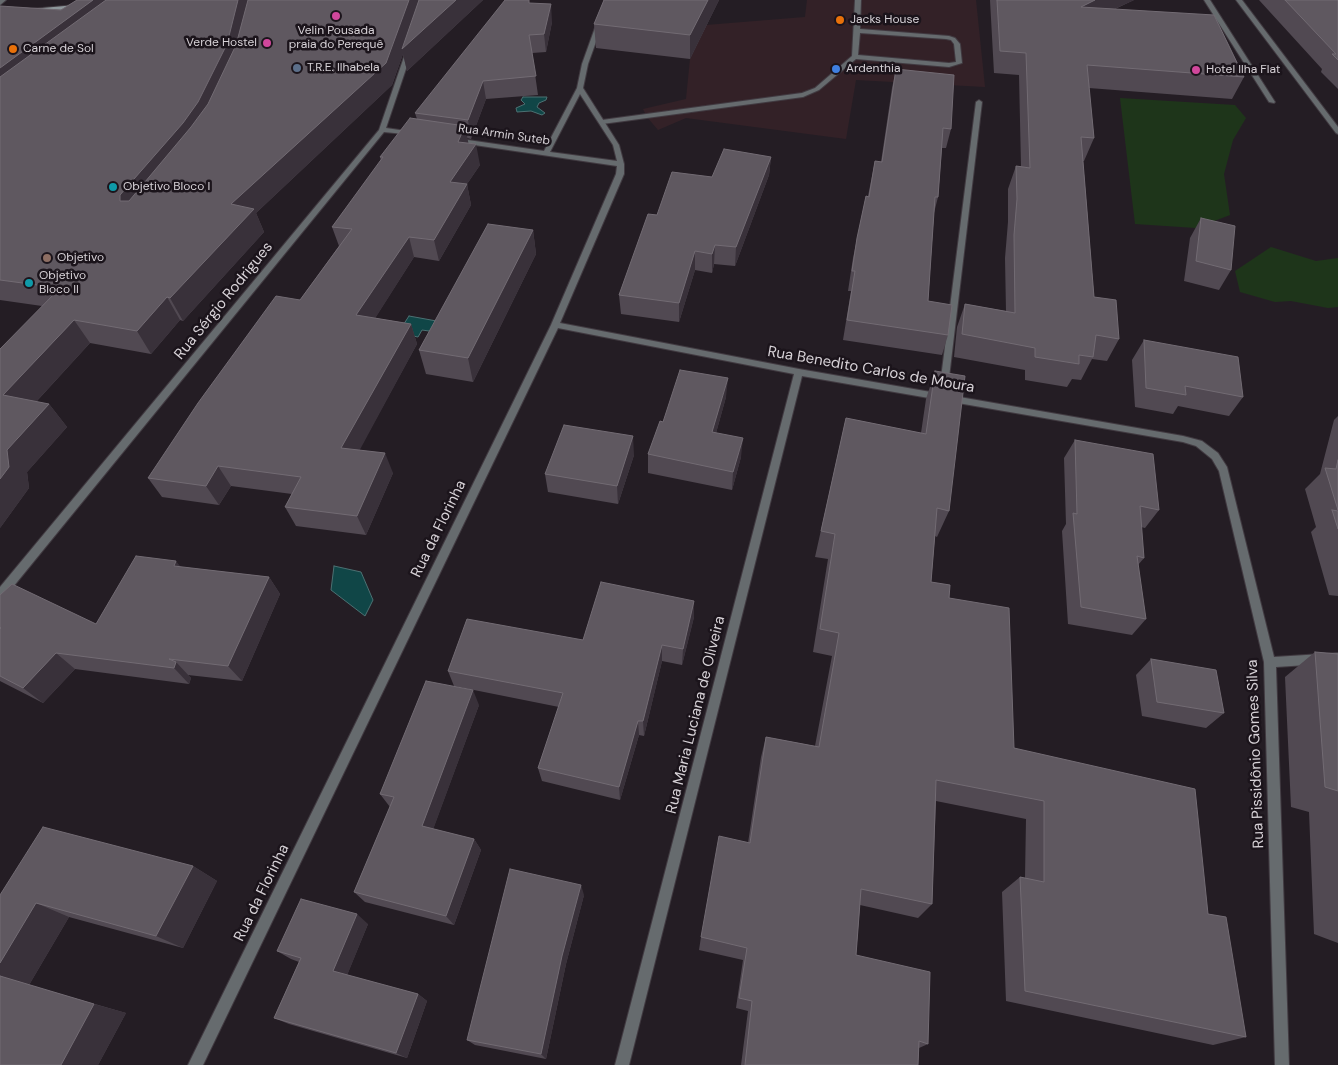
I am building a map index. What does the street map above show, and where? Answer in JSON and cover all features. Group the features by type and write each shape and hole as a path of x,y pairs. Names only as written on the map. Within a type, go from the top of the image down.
{"main road":[{"path":"21,12 84,7"}],"street":[{"path":"0,3 3,0"},
{"path":"546,152 580,88 585,64 608,0"},
{"path":"602,122 803,95 823,85 854,57 858,0"},
{"path":"1207,0 1272,102"},
{"path":"1239,0 1338,132"},
{"path":"854,57 949,65 959,63 957,44 954,39 947,36 857,31"},
{"name":"Rua Sérgio Rodrigues","path":"0,594 382,130 410,46"},
{"path":"580,88 616,145 621,164"},
{"path":"943,397 978,102"},
{"path":"382,130 421,135"},
{"name":"Rua Armin Suteb","path":"450,139 621,164"},
{"name":"Rua da Florinha","path":"195,1065 555,325 620,174 621,164"},
{"name":"Rua Benedito Carlos de Moura","path":"555,325 799,372 1183,439"},
{"name":"Rua Maria Luciana de Oliveira","path":"622,1065 799,372"},
{"name":"Rua Pissidônio Gomes Silva","path":"1183,439 1199,443 1215,456 1224,470 1270,662 1282,1065"},
{"path":"1270,662 1338,658"}],"shaded area":[{"name":"Ardenthia","path":"807,0 976,0 985,87 856,80 846,139 686,118 658,130 647,117 643,109 686,99 690,59 706,25 805,17"}],"green space":[{"path":"1120,98 1235,105 1246,118 1233,140 1224,174 1230,215 1196,228 1135,224"},
{"path":"1271,247 1316,261 1338,258 1338,307 1328,308 1291,301 1275,302 1240,292 1235,271"}],"water":[{"path":"523,97 547,97 537,107 545,113 542,115 531,111 517,112 516,108 525,104 521,100"},
{"path":"409,316 442,322 436,332 422,330 418,337 398,333"},
{"path":"334,566 361,572 373,600 365,616 331,590"}],"building":[{"path":"77,0 93,0 0,68 0,6 61,10"},
{"path":"106,0 238,0 227,44 198,102 183,123 120,195 120,201 129,201 208,104 236,45 248,0 409,0 386,63 231,204 254,209 170,298 167,297 137,331 74,320 3,395 49,404 7,450 9,467 0,479 0,349 60,288 0,280 0,77"},
{"path":"419,0 456,0 402,49"},
{"path":"505,0 529,0 529,3 551,4 544,34 529,35 536,76 483,81 468,120 415,113"},
{"path":"604,0 708,0 690,35 594,24"},
{"path":"997,0 1095,0 1081,7 1214,15 1244,77 1087,65 1094,138 1081,137 1094,297 1116,300 1119,339 1096,335 1093,357 1079,355 1079,364 1035,357 1035,348 962,334 965,304 1015,313 1014,235 1017,199 1016,166 1030,168 1026,53 1000,51"},
{"path":"1285,0 1338,1 1338,60 1332,54 1336,54"},
{"path":"896,69 954,75 951,129 943,128 938,197 935,197 928,301 952,305 948,335 847,320 855,271 852,271 857,238 866,196 869,197 875,161 882,162"},
{"path":"410,118 465,126 458,142 476,144 450,182 467,184 434,240 409,237 356,315 411,324 341,448 385,453 357,516 285,507 301,477 218,466 206,486 148,478 198,403 276,296 300,300 352,229 332,227 383,157 380,157"},
{"path":"724,149 771,157 736,247 715,245 712,254 695,251 679,303 619,295 648,214 657,215 672,172 712,177"},
{"path":"1201,218 1235,226 1231,270 1196,261"},
{"path":"488,224 533,230 468,358 419,350"},
{"path":"1144,340 1238,357 1243,397 1185,386 1186,395 1146,388"},
{"path":"680,370 728,378 712,432 743,438 733,472 648,454 660,421 663,422"},
{"path":"935,371 965,376 949,511 937,508 931,582 950,585 949,598 1009,608 1014,748 1195,789 1208,914 1226,917 1246,1037 1025,991 1020,877 1044,882 1044,801 936,780 932,904 861,889 856,955 930,972 928,1044 919,1041 918,1065 745,1065 752,1001 739,998 747,948 701,937 719,836 750,843 766,737 819,747 839,633 820,629 835,534 821,531 846,418 926,434"},
{"path":"564,425 633,436 617,486 545,474"},
{"path":"1075,440 1153,454 1159,510 1140,506 1144,558 1137,556 1146,619 1081,607 1073,513 1077,514"},
{"path":"1338,460 1338,510 1325,468 1336,469"},
{"path":"1332,510 1338,511 1338,529"},
{"path":"136,556 176,561 174,566 269,577 228,666 169,659 176,662 174,668 56,653 23,688 0,676 0,595 12,584 96,624"},
{"path":"601,582 694,601 683,649 662,645 643,721 638,721 619,787 538,768 563,693 448,671 467,619 583,640"},
{"path":"1315,652 1338,654 1338,791 1325,787"},
{"path":"1151,659 1216,670 1224,713 1157,702"},
{"path":"426,681 473,690 422,826 474,839 446,916 354,892 394,797 380,794"},
{"path":"43,827 193,866 156,936 36,903 0,963 0,895"},
{"path":"510,869 581,885 562,956 541,1054 467,1040"},
{"path":"301,899 357,914 333,971 418,994 396,1053 274,1018 301,958 277,951"},
{"path":"0,976 94,1004 61,1065 0,1065"}],"place":[{"name":"Velin Pousada praia do Perequê","path":"336,16"},
{"name":"Jacks House","path":"840,20"},
{"name":"Verde Hostel","path":"267,43"},
{"name":"Carne de Sol","path":"13,49"},
{"name":"T.R.E. Ilhabela","path":"297,68"},
{"name":"Ardenthia","path":"836,69"},
{"name":"Hotel Ilha Flat","path":"1196,70"},
{"name":"Objetivo Bloco I","path":"113,187"},
{"name":"Objetivo","path":"47,258"},
{"name":"Objetivo Bloco II","path":"29,283"}]}
